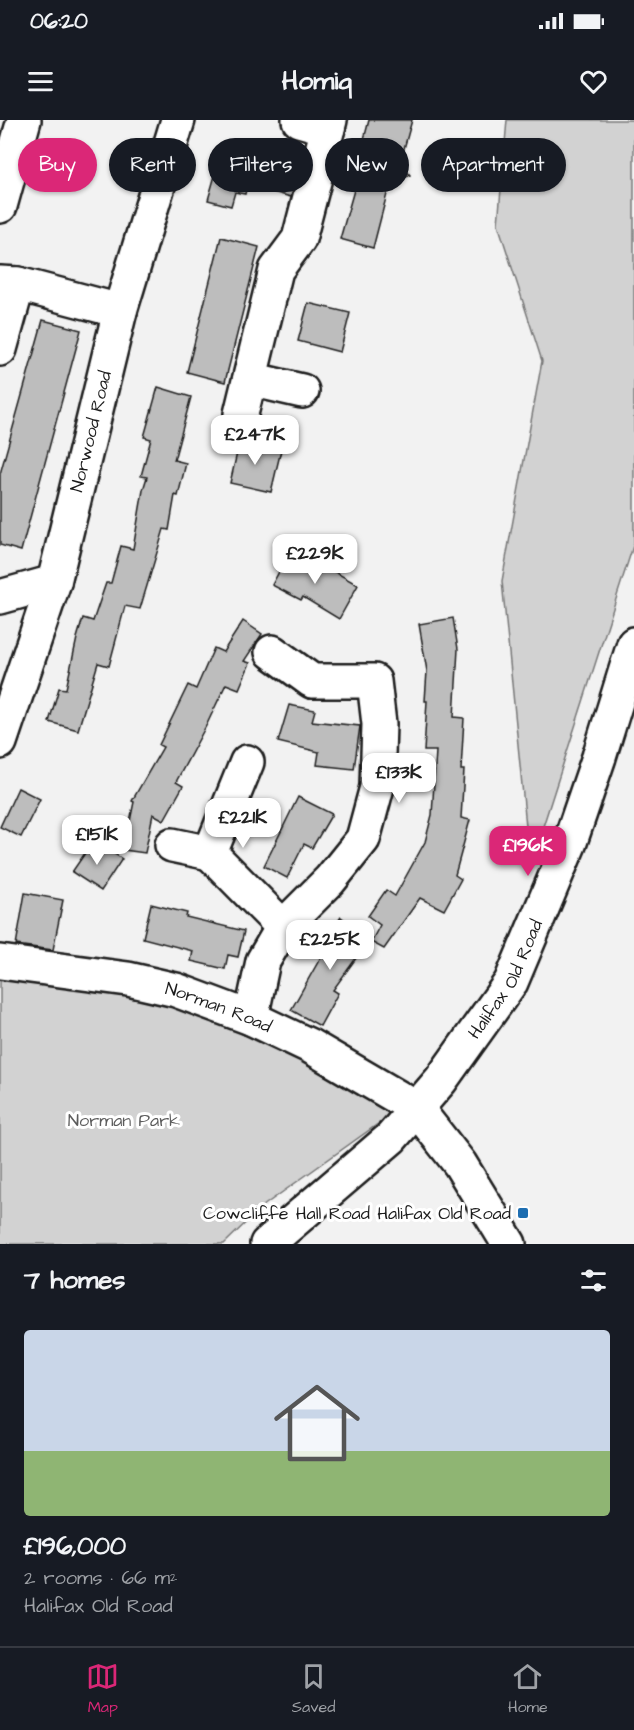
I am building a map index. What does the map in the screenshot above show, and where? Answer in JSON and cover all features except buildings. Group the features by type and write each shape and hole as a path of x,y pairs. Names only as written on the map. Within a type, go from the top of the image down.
{"street":[{"path":"0,206 24,120"},
{"name":"Norwood Road","path":"0,742 54,582 120,311 178,120"},
{"path":"241,414 276,270 299,239 319,123"},
{"path":"0,349 9,283 120,311"},
{"path":"250,379 302,391"},
{"path":"0,597 54,582"},
{"name":"Halifax Old Road","path":"267,1244 391,1138 441,1080 511,982 570,842 634,644"},
{"path":"251,1018 263,961 283,927 330,880 363,839 377,787 380,724 374,681 312,681 272,652"},
{"path":"210,853 247,762"},
{"path":"172,846 210,853 283,927"},
{"name":"Norman Road","path":"0,962 128,979 176,990 251,1018 310,1046 416,1108"},
{"path":"416,1108 460,1164 509,1244"}],"green space":[{"path":"507,120 634,120 634,543 530,867 502,581 542,361 498,224 501,192 566,192 566,138 505,138"},
{"name":"Norman Park","path":"0,972 71,982 216,1013 400,1108 263,1206 224,1244 0,1244"}],"place":[{"name":"Cowcliffe Hall Road Halifax Old Road","path":"523,1213"}]}
